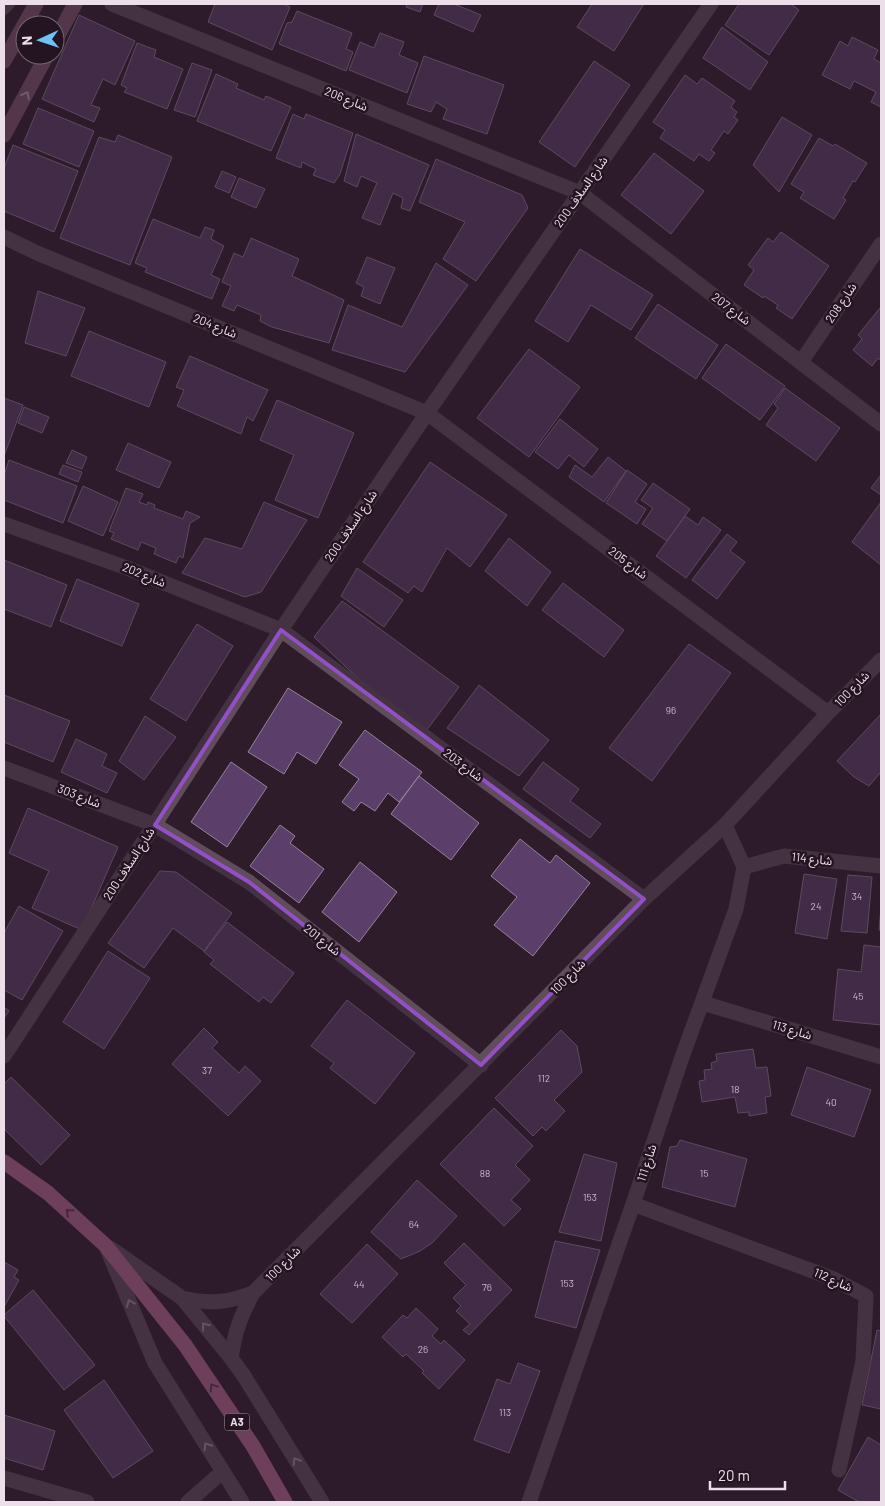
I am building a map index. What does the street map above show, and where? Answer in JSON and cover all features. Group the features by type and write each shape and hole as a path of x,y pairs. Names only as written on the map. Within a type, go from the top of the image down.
{"highway":[{"name":"A3","path":"4,1162 48,1193 105,1245 185,1345 253,1446 285,1502"}],"main road":[{"path":"4,61 36,4"},
{"path":"65,22 75,4"},
{"path":"4,135 42,65"}],"street":[{"name":"شارع 206","path":"112,4 580,193"},
{"name":"200 شارع السلاف","path":"4,1056 282,630 427,413 711,4"},
{"name":"شارع 207","path":"580,193 881,424"},
{"name":"شارع 204","path":"4,237 37,253 427,413"},
{"name":"شارع 208","path":"801,362 881,244"},
{"name":"شارع 205","path":"427,413 828,713"},
{"name":"شارع 202","path":"4,524 127,568 282,630"},
{"name":"شارع 203","path":"282,630 644,899"},
{"name":"شارع 100","path":"253,1293 644,899 724,825 828,713 881,660"},
{"name":"شارع 303","path":"4,768 155,825"},
{"name":"شارع 201","path":"155,825 249,882 481,1065"},
{"path":"724,825 744,866"},
{"name":"شارع 114","path":"744,866 784,856 881,866"},
{"name":"شارع 111","path":"529,1502 681,1060 736,909 744,866"},
{"name":"شارع 113","path":"703,1003 881,1057"},
{"name":"شارع 112","path":"633,1204 834,1279 866,1296 863,1362 839,1470"},
{"path":"105,1245 182,1298 232,1358 322,1502"},
{"path":"105,1245 155,1363 242,1502"},
{"path":"182,1298 200,1302 218,1302 236,1299 253,1293"},
{"path":"232,1358 235,1335 242,1314 253,1293"},
{"path":"188,1502 222,1472"},
{"path":"4,1478 86,1502"}],"lane":[{"path":"4,9 9,4"}],"highlighted area":[{"path":"281,630 644,899 481,1065 249,882 155,825"}],"building":[{"path":"215,4 283,4 290,7 272,50 208,22"},
{"path":"407,4 423,4 420,12 406,7"},
{"path":"439,4 454,4 481,15 473,32 434,15"},
{"path":"592,4 644,4 614,51 577,27"},
{"path":"739,4 791,4 799,10 769,55 725,25"},
{"path":"297,11 352,33 346,49 353,52 346,71 279,44 287,23 292,22"},
{"path":"79,15 135,41 115,85 103,79 91,105 100,108 94,122 42,99 57,65 65,65 65,47"},
{"path":"722,27 768,62 750,90 703,58"},
{"path":"380,33 404,42 399,55 418,63 407,93 349,70 360,42 374,48"},
{"path":"852,37 878,50 874,59 881,63 881,107 871,102 876,92 854,81 850,89 822,75 840,41 848,46"},
{"path":"137,43 156,50 154,57 183,69 167,109 124,92 127,88 121,85"},
{"path":"424,56 504,85 487,134 443,119 447,109 436,102 431,112 407,104"},
{"path":"594,61 630,85 575,167 539,142"},
{"path":"192,63 212,70 195,117 174,110"},
{"path":"216,74 238,84 236,88 264,100 266,96 291,107 271,151 197,121"},
{"path":"685,75 697,84 702,78 735,101 731,107 737,112 734,117 738,120 728,134 724,131 711,150 715,153 709,161 699,154 694,161 660,138 665,130 653,122"},
{"path":"38,108 94,131 79,167 23,144"},
{"path":"293,114 304,119 306,114 353,133 340,174 334,183 313,175 316,169 302,162 301,168 276,158"},
{"path":"782,117 812,135 779,192 753,165"},
{"path":"356,134 429,165 410,211 401,208 403,198 393,193 380,225 362,218 377,183 361,176 357,187 344,181"},
{"path":"118,135 172,157 130,265 60,238 99,137 115,142"},
{"path":"819,138 833,146 835,144 867,163 855,182 853,181 843,198 846,200 834,219 800,198 804,192 791,184"},
{"path":"13,145 78,171 54,232 4,211 4,168"},
{"path":"654,153 704,191 671,234 621,195"},
{"path":"436,159 522,195 528,208 476,281 443,259 465,222 419,202"},
{"path":"222,171 236,177 229,193 215,187"},
{"path":"239,178 265,189 256,208 231,197"},
{"path":"153,219 200,238 205,227 214,230 211,239 224,246 211,275 220,279 212,299 145,272 147,268 135,263"},
{"path":"781,232 829,266 792,319 776,308 778,305 764,296 763,298 744,285 754,270 748,265 768,238 773,242"},
{"path":"251,238 299,259 292,276 344,300 329,343 272,327 260,321 261,315 237,305 234,311 222,306 231,286 222,282 234,253 243,257"},
{"path":"580,249 653,295 631,330 591,305 568,342 535,321"},
{"path":"367,257 395,268 380,304 361,296 364,287 356,283"},
{"path":"436,263 468,285 405,372 332,350 348,305 402,327"},
{"path":"38,291 85,308 66,356 25,343"},
{"path":"658,304 718,345 696,379 635,338"},
{"path":"880,308 881,361 878,358 872,366 853,350 862,339 858,335"},
{"path":"89,331 166,362 149,407 71,376"},
{"path":"726,344 785,386 760,420 702,378"},
{"path":"529,349 580,387 529,457 477,418"},
{"path":"190,356 268,390 253,421 247,417 241,434 177,406 184,390 176,387"},
{"path":"785,388 840,428 816,461 766,425 778,408 774,404"},
{"path":"4,398 23,405 4,456"},
{"path":"277,400 354,433 318,518 275,500 294,455 260,440"},
{"path":"24,407 49,417 42,433 18,423"},
{"path":"560,419 598,449 584,467 569,455 558,469 535,452"},
{"path":"128,443 171,462 159,488 116,470"},
{"path":"72,450 87,457 82,469 66,463"},
{"path":"608,457 626,471 604,502 569,477 575,465 592,477"},
{"path":"9,460 77,486 63,523 4,500 4,475"},
{"path":"430,462 507,515 470,567 447,548 422,592 414,586 408,593 363,562"},
{"path":"63,465 82,472 78,482 59,474"},
{"path":"627,470 647,484 635,502 646,509 637,524 606,503"},
{"path":"881,475 881,495 871,488"},
{"path":"653,483 690,509 667,541 642,524 653,508 641,500"},
{"path":"83,486 118,502 103,536 68,521"},
{"path":"126,488 143,494 139,502 147,505 148,502 155,505 154,508 183,519 186,511 200,517 190,523 183,558 179,556 176,563 154,554 156,548 141,542 138,550 111,539 114,533 109,531"},
{"path":"264,502 307,520 261,592 245,597 182,573 205,538 242,549"},
{"path":"881,502 881,565 852,542"},
{"path":"685,516 698,525 703,517 721,530 686,578 656,556"},
{"path":"727,534 737,542 730,551 745,562 717,599 692,580"},
{"path":"509,538 551,572 527,606 485,571"},
{"path":"4,560 67,585 51,627 4,609"},
{"path":"357,568 403,600 384,627 341,596"},
{"path":"77,579 139,604 122,646 60,621"},
{"path":"563,583 624,630 604,657 542,610"},
{"path":"342,601 459,687 426,731 362,682 314,637"},
{"path":"197,624 233,646 186,721 150,699"},
{"path":"689,644 731,673 652,781 609,748"},
{"path":"479,685 549,740 519,776 447,728"},
{"path":"288,688 342,722 316,764 297,752 284,774 248,752"},
{"path":"4,695 70,721 53,762 4,742"},
{"path":"881,714 881,772 869,786 854,777 837,761"},
{"path":"145,716 176,737 144,780 119,761"},
{"path":"365,730 422,772 399,802 388,793 375,811 361,802 354,811 342,802 359,779 339,765"},
{"path":"76,739 107,754 102,766 117,773 107,793 61,772"},
{"path":"231,762 267,787 227,847 191,822"},
{"path":"543,762 579,789 570,801 601,824 590,838 523,789"},
{"path":"419,776 479,823 451,860 391,814"},
{"path":"28,808 118,847 82,930 32,908 49,871 9,853"},
{"path":"280,825 295,836 290,843 324,869 299,903 250,866"},
{"path":"520,839 550,863 556,855 590,883 533,956 494,925 517,897 491,876"},
{"path":"360,862 397,892 359,942 322,912"},
{"path":"160,871 176,872 232,913 204,951 173,928 144,968 108,943"},
{"path":"804,874 837,879 827,939 795,933"},
{"path":"848,875 872,877 867,933 841,931"},
{"path":"19,906 63,931 22,1000 4,990 4,933"},
{"path":"881,907 881,930 879,930"},
{"path":"227,922 294,973 271,1003 263,997 259,1002 210,964 214,960 204,952"},
{"path":"864,945 881,947 881,1025 833,1020 838,969 861,972"},
{"path":"108,951 150,978 104,1049 63,1022"},
{"path":"347,1000 415,1053 375,1104 330,1068 334,1063 311,1046"},
{"path":"4,1007 9,1011 4,1018"},
{"path":"204,1028 218,1042 212,1048 239,1073 245,1066 261,1081 228,1116 172,1064"},
{"path":"561,1030 577,1046 582,1072 554,1100 565,1111 546,1131 542,1127 533,1136 495,1098"},
{"path":"753,1049 756,1068 767,1067 771,1096 765,1097 767,1113 749,1116 749,1112 738,1113 735,1097 702,1102 699,1081 705,1080 704,1070 712,1069 711,1063 717,1061 716,1054"},
{"path":"807,1067 871,1090 854,1137 791,1115"},
{"path":"11,1077 70,1135 41,1165 4,1129 4,1084"},
{"path":"494,1108 533,1146 515,1165 530,1180 511,1200 521,1209 504,1226 440,1164"},
{"path":"680,1140 747,1159 735,1207 662,1187 670,1147 677,1146"},
{"path":"584,1154 617,1163 601,1241 559,1232"},
{"path":"417,1180 457,1216 432,1243 420,1251 401,1259 371,1232"},
{"path":"555,1241 600,1250 576,1328 535,1317"},
{"path":"464,1243 512,1290 469,1335 463,1330 470,1324 456,1311 461,1306 453,1298 466,1285 444,1263"},
{"path":"367,1244 398,1274 352,1323 320,1294"},
{"path":"4,1262 18,1270 14,1277 19,1280 4,1307"},
{"path":"33,1290 95,1365 64,1390 4,1316"},
{"path":"416,1308 438,1329 432,1336 441,1344 444,1340 465,1360 439,1389 406,1354 403,1357 382,1337 403,1315 407,1318"},
{"path":"877,1330 881,1331 881,1409 862,1405"},
{"path":"518,1363 540,1371 509,1453 474,1440 497,1379 510,1384"},
{"path":"104,1380 153,1451 113,1478 64,1410"},
{"path":"4,1415 55,1431 43,1470 4,1458"},
{"path":"868,1437 881,1445 881,1502 859,1502 838,1490"}]}
